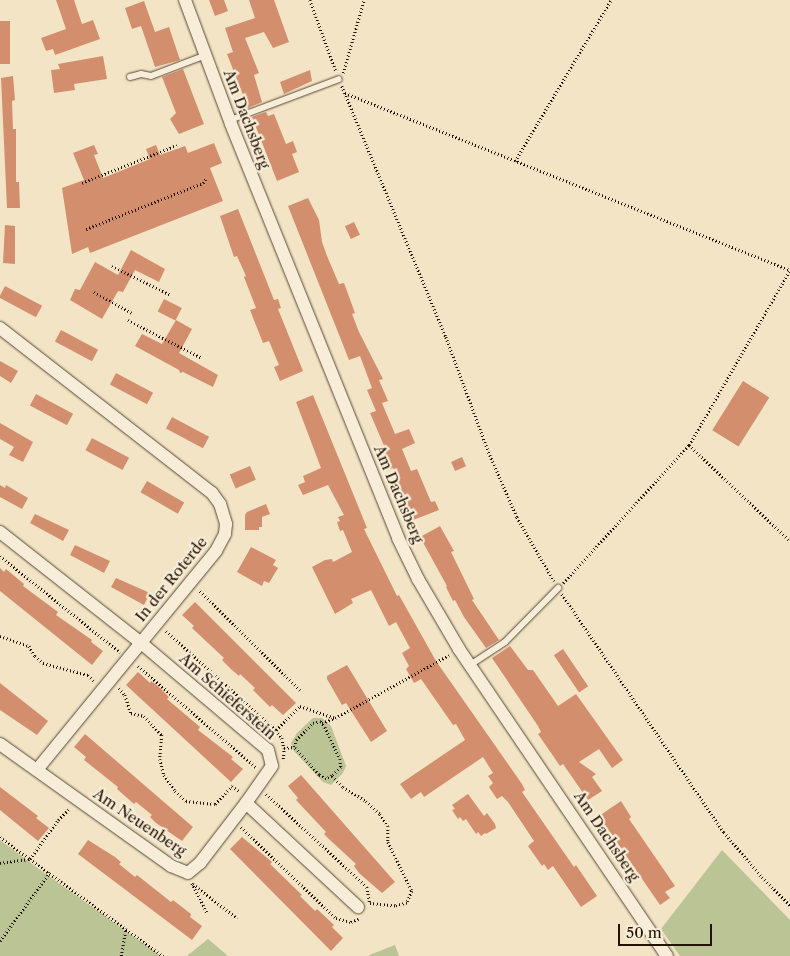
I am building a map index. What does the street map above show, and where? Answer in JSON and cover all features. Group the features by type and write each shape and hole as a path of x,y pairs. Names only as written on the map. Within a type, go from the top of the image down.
{"street":[{"name":"Am Dachsberg","path":"185,0 230,120 398,538 422,587 470,665 668,956"},
{"name":"In der Roterde","path":"0,328 216,498 226,524 225,534 216,551 37,770"},
{"name":"Am Schieferstein","path":"0,532 140,642 268,750 272,766 247,802"},
{"name":"Am Neuenberg","path":"0,744 171,866 188,873 200,863 247,802"},
{"path":"247,802 358,907"}],"lane":[{"path":"130,77 141,74 151,76 206,55"},
{"path":"230,120 339,79"},
{"path":"470,665 505,642 558,588"}],"path":[{"path":"310,0 339,79 446,337 490,455 517,517 558,588 724,832 762,877 790,905"},
{"path":"339,79 345,71 364,0"},
{"path":"515,161 611,0"},
{"path":"345,93 790,270 689,445 558,588"},
{"path":"82,183 177,145"},
{"path":"86,229 203,183 206,178"},
{"path":"112,266 171,295"},
{"path":"94,292 132,313"},
{"path":"128,320 202,358"},
{"path":"689,445 790,541"},
{"path":"191,582 300,690"},
{"path":"156,623 276,730 282,738 284,748 294,747"},
{"path":"0,636 29,646 35,656 43,663 88,675 125,695 131,713 144,716 162,735 160,759 164,775 175,791 186,801 215,804 232,786 247,802"},
{"path":"294,747 296,740 314,723 321,721 322,723 335,718 459,648"},
{"path":"276,730 300,706 335,718"},
{"path":"294,747 319,775 326,779 332,776 341,768 340,759 322,723"},
{"path":"332,776 380,814 388,826 388,842 393,856 412,891 407,903 394,906 371,903 358,907"},
{"path":"0,863 30,859 58,820 68,812 76,798"},
{"path":"0,837 126,927 163,956"},
{"path":"0,940 50,872"},
{"path":"188,873 192,883 237,918"},
{"path":"122,956 126,927"},
{"path":"155,956 159,953"}],"green space":[{"path":"313,718 322,718 331,726 346,766 343,773 331,785 323,782 293,750 291,743 297,733"},
{"path":"0,840 39,869 161,956 0,956"},
{"path":"722,850 790,920 790,956 680,956 661,929"},
{"path":"208,939 228,956 187,956"},
{"path":"395,945 399,956 368,956 372,954"}],"building":[{"path":"56,0 74,0 82,24 93,20 100,39 55,55 53,49 46,51 41,38 66,29"},
{"path":"209,0 224,0 228,11 215,16"},
{"path":"249,0 274,0 289,42 273,48 264,32 245,38 259,73 254,75 262,102 248,108 227,54 233,52 225,28 255,18"},
{"path":"144,1 155,32 169,27 180,60 155,67 141,26 132,29 125,8"},
{"path":"0,21 10,21 10,64 0,64"},
{"path":"103,56 107,79 74,84 75,90 54,93 51,70 60,69 58,64"},
{"path":"183,69 204,124 179,134 170,119 176,113 162,77"},
{"path":"310,70 312,81 284,94 280,82"},
{"path":"13,76 15,100 12,101 13,129 16,129 16,182 19,182 20,208 7,208 1,78"},
{"path":"266,112 268,116 274,114 286,144 293,141 297,152 292,154 299,172 277,181 252,117"},
{"path":"214,143 222,163 210,168 223,201 90,253 88,247 72,254 62,188 84,180 73,153 94,145 98,154 94,155 103,178 150,159 146,149 156,145 160,155 185,146 188,153"},
{"path":"308,198 319,220 322,242 327,256 339,284 344,283 355,313 352,314 359,332 383,379 379,380 388,401 382,403 395,434 409,429 415,443 402,449 411,471 417,469 431,502 435,501 439,510 413,520 393,468 390,469 382,449 385,448 370,413 376,411 367,390 372,388 360,356 349,360 288,206"},
{"path":"238,209 274,300 278,299 281,308 278,309 303,371 280,381 274,367 279,365 269,341 263,343 250,310 256,308 244,277 246,276 237,256 234,257 220,216"},
{"path":"354,222 360,235 351,239 345,226"},
{"path":"5,225 15,226 15,264 3,263"},
{"path":"131,250 165,269 159,282 135,270 123,292 118,291 102,319 70,300 75,289 80,290 95,262 118,275"},
{"path":"5,286 42,306 36,317 0,298"},
{"path":"164,299 182,308 175,321 158,311"},
{"path":"176,320 192,329 179,353 218,375 213,387 183,372 180,373 179,370 135,346 142,334 162,344"},
{"path":"61,330 98,350 92,361 55,341"},
{"path":"0,361 18,371 11,383 0,376"},
{"path":"116,373 153,393 147,404 110,384"},
{"path":"743,381 769,397 739,447 712,430"},
{"path":"36,394 73,414 67,425 30,405"},
{"path":"313,395 367,528 364,529 397,596 399,595 436,661 522,784 525,790 522,792 574,867 576,865 597,896 581,907 553,866 548,870 544,864 542,866 528,846 534,841 508,802 502,796 497,799 489,787 493,783 488,776 493,773 483,757 424,797 421,792 411,799 400,784 465,740 456,724 453,725 421,679 414,683 406,669 409,666 402,653 410,648 396,622 389,626 371,590 351,599 353,603 335,614 312,567 325,560 332,559 333,562 352,552 343,530 340,531 337,522 340,521 338,517 344,515 328,485 303,495 298,485 305,482 303,476 321,468 296,402"},
{"path":"172,417 209,437 203,448 166,428"},
{"path":"0,423 33,442 23,462 9,455 14,447 0,439"},
{"path":"92,438 129,458 123,470 85,450"},
{"path":"462,457 466,466 455,471 451,462"},
{"path":"250,466 256,480 236,488 230,475"},
{"path":"147,481 184,502 178,514 140,492"},
{"path":"0,485 5,488 6,485 28,498 22,509 0,497"},
{"path":"266,504 270,514 262,517 262,527 259,527 259,530 245,530 245,515 247,512"},
{"path":"35,514 69,530 63,541 30,523"},
{"path":"440,526 454,551 451,552 474,599 472,600 499,640 486,648 464,617 455,600 453,601 447,586 420,537"},
{"path":"75,545 110,561 104,573 70,555"},
{"path":"251,547 276,560 273,565 278,568 269,583 264,581 262,586 237,572"},
{"path":"0,568 4,572 6,569 24,584 23,586 58,612 56,615 92,640 91,642 103,651 92,665 0,591"},
{"path":"116,578 150,593 144,605 111,587"},
{"path":"195,602 296,703 283,715 272,705 270,707 253,690 255,688 240,674 239,676 232,670 222,660 224,658 192,628 194,626 182,615"},
{"path":"510,646 528,670 533,670 558,706 576,694 623,760 612,768 599,749 579,762 596,774 592,777 602,791 588,800 563,764 560,766 538,734 541,732 538,726 492,658"},
{"path":"563,649 588,686 579,692 554,655"},
{"path":"347,665 387,731 371,742 346,703 342,705 327,679 327,676"},
{"path":"138,672 150,683 151,681 158,686 169,697 167,699 200,727 198,730 233,757 231,759 243,769 231,782 126,685"},
{"path":"0,683 48,721 37,735 0,710"},
{"path":"85,734 193,827 182,841 156,823 150,817 152,815 136,802 134,804 117,789 118,787 84,760 86,757 74,747"},
{"path":"301,775 395,882 382,893 359,873 354,866 356,864 324,834 326,832 296,800 298,798 288,786"},
{"path":"0,787 38,816 36,818 49,828 38,841 0,810"},
{"path":"468,794 484,816 487,813 496,828 481,836 478,832 476,834 466,819 463,821 460,817 458,819 452,810 455,809 452,805"},
{"path":"621,801 631,817 629,819 675,886 665,892 670,898 660,905 599,816"},
{"path":"242,837 272,862 270,864 302,895 300,896 315,911 317,909 334,925 332,927 343,938 331,951 230,849"},
{"path":"88,840 115,857 121,862 119,864 135,877 137,875 171,902 173,900 191,914 190,917 202,926 192,940 78,854"}]}
